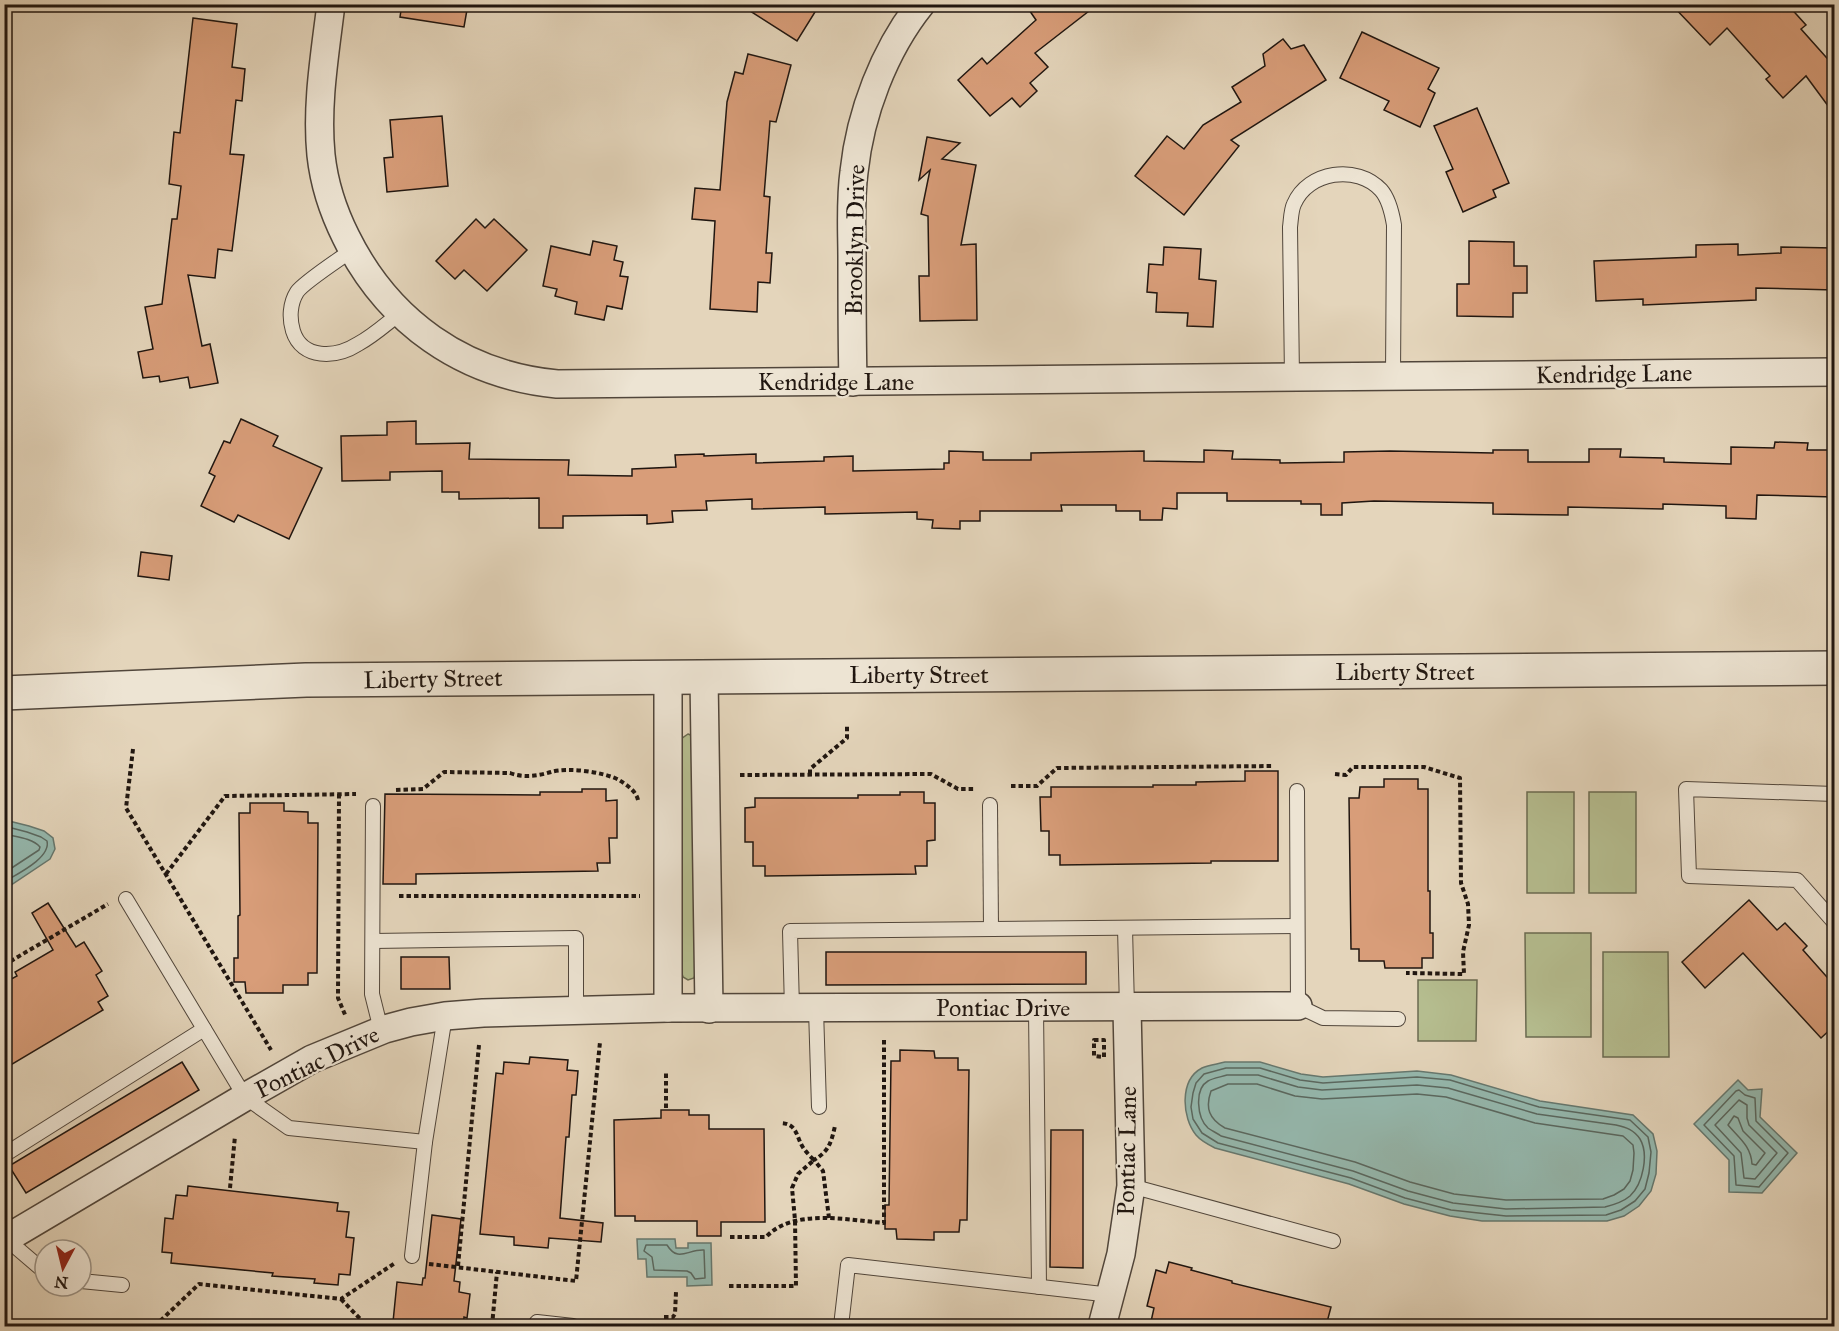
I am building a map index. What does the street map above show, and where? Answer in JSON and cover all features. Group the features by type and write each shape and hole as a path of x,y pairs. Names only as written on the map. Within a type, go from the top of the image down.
{"street":[{"name":"Kendridge Lane","path":"332,4 320,98 321,158 328,192 352,250 373,285 399,314 434,340 469,361 508,375 540,382 569,384 1834,372"},
{"name":"Brooklyn Drive","path":"853,382 851,204 859,141 870,101 883,69 901,34 921,4"},
{"name":"Liberty Street","path":"4,693 306,680 1834,668"},
{"path":"704,676 709,1009"},
{"path":"668,677 668,1008"},
{"name":"Pontiac Drive","path":"5,1239 312,1059 381,1030 411,1022 483,1013 668,1008 1298,1006"},
{"name":"Pontiac Lane","path":"1102,1326 1125,1234 1131,1186 1127,1008"}],"lane":[{"path":"1292,378 1290,227 1294,204 1305,186 1321,177 1344,174 1365,178 1382,191 1391,208 1394,225 1393,376"},
{"path":"352,250 298,290 290,313 291,326 300,346 310,352 320,354 346,350 358,345 399,314"},
{"path":"1834,794 1686,789 1689,876 1797,880 1834,922"},
{"path":"1297,791 1298,1006 1323,1018 1398,1020"},
{"path":"990,805 991,929"},
{"path":"373,806 372,994 381,1030"},
{"path":"120,900 204,1029 245,1097 289,1128 425,1142"},
{"path":"819,1107 790,931 1297,926"},
{"path":"1125,928 1127,1008"},
{"path":"372,941 576,938 576,1011"},
{"path":"1036,1008 1039,1287"},
{"path":"416,1259 425,1142 445,1016"},
{"path":"4,1155 204,1029"},
{"path":"1131,1186 1333,1241"},
{"path":"5,1239 33,1262"},
{"path":"841,1326 848,1265 1111,1295"},
{"path":"93,1282 122,1285"},
{"path":"536,1326 537,1322 573,1326"}],"path":[{"path":"810,774 810,768 847,738 847,726"},
{"path":"133,749 126,808 272,1052"},
{"path":"1011,786 1037,786 1057,768 1274,766"},
{"path":"1335,774 1346,775 1353,767 1424,767 1460,778 1461,883 1468,903 1469,926 1463,952 1464,974 1406,974"},
{"path":"396,790 423,789 444,772 518,775 545,775 552,771 596,772 625,784 637,795 639,804"},
{"path":"740,775 931,774 958,789 983,789"},
{"path":"339,794 338,998 346,1018"},
{"path":"166,874 225,796 364,794"},
{"path":"399,896 641,896 641,907"},
{"path":"4,965 120,900"},
{"path":"730,1237 766,1237 774,1228 795,1220 829,1218 884,1223 884,1040"},
{"path":"416,1259 497,1272 576,1281 600,1042"},
{"path":"458,1266 479,1045"},
{"path":"666,1073 666,1108"},
{"path":"780,1123 787,1123 795,1129 803,1149 824,1171 829,1218"},
{"path":"729,1286 796,1286 792,1188 798,1174 826,1153 835,1126"},
{"path":"230,1188 236,1135"},
{"path":"155,1326 200,1284 341,1299 398,1261"},
{"path":"492,1326 497,1272"},
{"path":"664,1317 673,1317 675,1314 675,1292"},
{"path":"341,1299 366,1325"}],"green space":[{"path":"688,734 693,736 696,972 694,978 688,980 683,977 681,970 681,739"},
{"path":"1527,792 1574,792 1574,893 1527,893"},
{"path":"1589,792 1636,792 1636,893 1589,893"},
{"path":"1525,933 1591,933 1591,1037 1526,1037"},
{"path":"1603,952 1668,952 1669,1057 1603,1057"},
{"path":"1418,980 1477,980 1476,1041 1418,1041"}],"water":[{"path":"5,820 44,831 53,838 55,849 50,859 5,889"},
{"path":"1225,1062 1260,1062 1301,1074 1323,1077 1417,1071 1451,1075 1540,1101 1633,1115 1653,1134 1657,1151 1656,1174 1651,1191 1639,1206 1624,1216 1607,1221 1482,1221 1450,1216 1404,1204 1349,1184 1215,1148 1203,1141 1191,1128 1188,1119 1186,1090 1189,1081 1202,1068"},
{"path":"1738,1080 1748,1090 1762,1089 1760,1117 1797,1153 1762,1193 1729,1192 1729,1160 1694,1124"},
{"path":"637,1239 675,1239 676,1248 688,1248 688,1243 711,1243 712,1285 687,1286 687,1277 647,1277 646,1259 638,1259"}],"building":[{"path":"402,4 468,4 464,27 400,17"},
{"path":"739,4 820,4 797,41"},
{"path":"1025,4 1098,4 1035,53 1048,67 1030,83 1037,91 1020,107 1012,98 990,116 958,80 982,58 987,64 1036,20"},
{"path":"1671,4 1787,4 1806,25 1801,29 1834,66 1834,114 1806,76 1783,98 1766,79 1770,76 1727,28 1710,45"},
{"path":"193,18 237,24 232,67 245,69 242,101 236,100 230,154 244,155 232,251 218,249 215,278 188,275 202,346 210,344 218,383 190,388 188,377 160,382 159,376 143,378 138,352 153,349 145,307 162,304 172,219 177,219 181,186 169,184 174,132 180,133"},
{"path":"1362,32 1439,68 1428,89 1435,93 1420,127 1384,110 1389,101 1340,78"},
{"path":"1283,39 1291,49 1304,45 1326,80 1231,140 1239,146 1184,215 1135,176 1167,136 1184,149 1203,125 1241,102 1232,87 1265,66 1263,54"},
{"path":"748,54 791,65 776,122 770,121 764,196 770,197 766,253 772,253 770,283 758,282 757,312 710,309 715,221 692,219 695,188 720,190 727,102 735,72 743,74"},
{"path":"1477,108 1509,183 1493,190 1496,197 1463,212 1446,172 1453,169 1434,126"},
{"path":"442,116 448,186 387,192 384,158 393,157 390,120"},
{"path":"927,137 960,143 942,159 976,165 961,245 976,244 977,320 920,321 919,276 929,276 928,216 921,214 930,170 919,180"},
{"path":"476,219 485,228 494,219 527,250 487,291 464,270 455,279 436,261"},
{"path":"593,241 617,246 614,260 623,262 620,276 628,277 622,309 607,306 604,320 575,314 577,302 555,296 557,289 543,286 551,246 590,255"},
{"path":"1469,241 1514,242 1514,266 1527,266 1527,293 1513,293 1513,317 1457,316 1457,284 1469,284"},
{"path":"1738,244 1738,255 1781,253 1781,247 1834,248 1834,290 1756,288 1756,300 1643,305 1643,299 1596,301 1594,261 1696,257 1696,245"},
{"path":"1164,247 1201,249 1199,279 1216,281 1213,327 1187,326 1188,313 1156,312 1157,293 1147,292 1149,264 1163,265"},
{"path":"241,419 278,436 273,446 322,468 289,539 238,515 234,522 201,506 215,476 209,473 224,441 230,443"},
{"path":"416,421 416,444 470,443 469,459 569,460 568,475 632,476 632,469 676,467 675,455 704,454 704,456 756,454 756,463 824,461 824,457 853,456 853,471 944,469 944,463 949,463 949,451 983,452 983,460 1031,460 1031,453 1144,451 1144,461 1204,462 1204,450 1233,451 1232,459 1280,460 1280,463 1344,462 1344,452 1493,453 1493,450 1528,450 1528,462 1589,462 1589,449 1621,449 1620,457 1664,458 1664,462 1731,464 1731,447 1774,448 1775,442 1808,443 1807,450 1834,450 1834,497 1757,495 1756,519 1726,518 1726,506 1663,504 1663,509 1568,507 1568,515 1493,514 1493,503 1374,501 1342,503 1342,515 1321,515 1321,504 1301,504 1301,501 1227,501 1227,493 1177,493 1177,509 1163,508 1162,520 1140,520 1140,511 1116,511 1116,505 1061,505 1062,511 980,511 980,521 960,521 960,529 932,528 933,520 917,519 917,512 825,514 825,507 752,509 752,499 706,501 707,510 672,511 673,522 647,524 647,515 563,516 563,528 539,528 539,498 459,499 459,492 442,492 442,471 390,472 390,480 342,481 341,436 387,435 387,422"},
{"path":"141,552 172,556 169,580 138,576"},
{"path":"1245,771 1278,771 1278,861 1060,865 1060,855 1049,855 1049,831 1041,831 1040,797 1051,797 1051,787 1153,787 1153,785 1196,785 1196,782 1245,781"},
{"path":"1384,779 1418,779 1418,789 1428,789 1428,891 1430,891 1430,933 1433,933 1433,958 1422,958 1422,968 1385,968 1384,961 1359,961 1359,949 1351,949 1349,798 1359,798 1360,787 1384,787"},
{"path":"582,789 606,789 606,801 617,800 617,838 609,838 610,863 597,863 598,871 416,874 416,884 383,884 385,794 540,795 540,792 582,792"},
{"path":"900,792 924,792 924,803 935,803 935,840 927,841 927,866 915,866 916,874 765,876 765,866 753,866 753,842 745,842 745,808 755,807 755,798 858,798 858,795 900,795"},
{"path":"250,803 284,803 284,811 308,812 308,823 318,823 317,973 308,973 308,985 283,985 283,993 246,993 245,982 234,982 234,958 238,958 238,916 240,915 239,813 250,813"},
{"path":"1749,900 1777,930 1785,923 1807,946 1803,950 1834,985 1834,1026 1821,1038 1743,953 1705,988 1682,962"},
{"path":"48,903 76,947 84,942 102,971 96,975 108,996 98,1002 103,1010 4,1069 4,983 17,976 15,972 53,950 32,913"},
{"path":"826,952 1086,952 1086,984 826,985"},
{"path":"401,957 449,957 450,989 401,989"},
{"path":"900,1050 934,1051 935,1058 958,1058 958,1070 969,1070 967,1220 960,1220 959,1232 934,1232 934,1240 897,1239 896,1229 885,1229 885,1205 889,1205 891,1061 900,1061"},
{"path":"530,1057 568,1060 567,1070 578,1071 576,1095 572,1095 569,1137 566,1137 560,1218 603,1223 601,1242 549,1238 548,1248 514,1245 514,1237 480,1234 496,1073 503,1074 504,1062 529,1064"},
{"path":"182,1062 199,1090 26,1193 9,1166"},
{"path":"661,1110 689,1110 689,1115 709,1115 709,1129 764,1129 765,1222 721,1222 721,1236 697,1236 697,1221 635,1221 635,1216 615,1216 614,1120 661,1118"},
{"path":"1051,1130 1083,1130 1083,1268 1050,1267"},
{"path":"188,1186 338,1203 337,1211 349,1212 346,1237 354,1238 350,1275 339,1274 338,1285 314,1283 315,1279 272,1276 273,1273 171,1263 172,1253 162,1252 165,1218 173,1219 176,1195 187,1196"},
{"path":"432,1215 461,1219 454,1281 460,1282 459,1292 470,1294 467,1318 464,1317 463,1326 397,1326 397,1323 393,1322 397,1282 422,1285 423,1278 425,1278"},
{"path":"1169,1262 1232,1281 1232,1283 1331,1307 1326,1326 1150,1326 1154,1308 1147,1306 1156,1270 1166,1273"}]}
